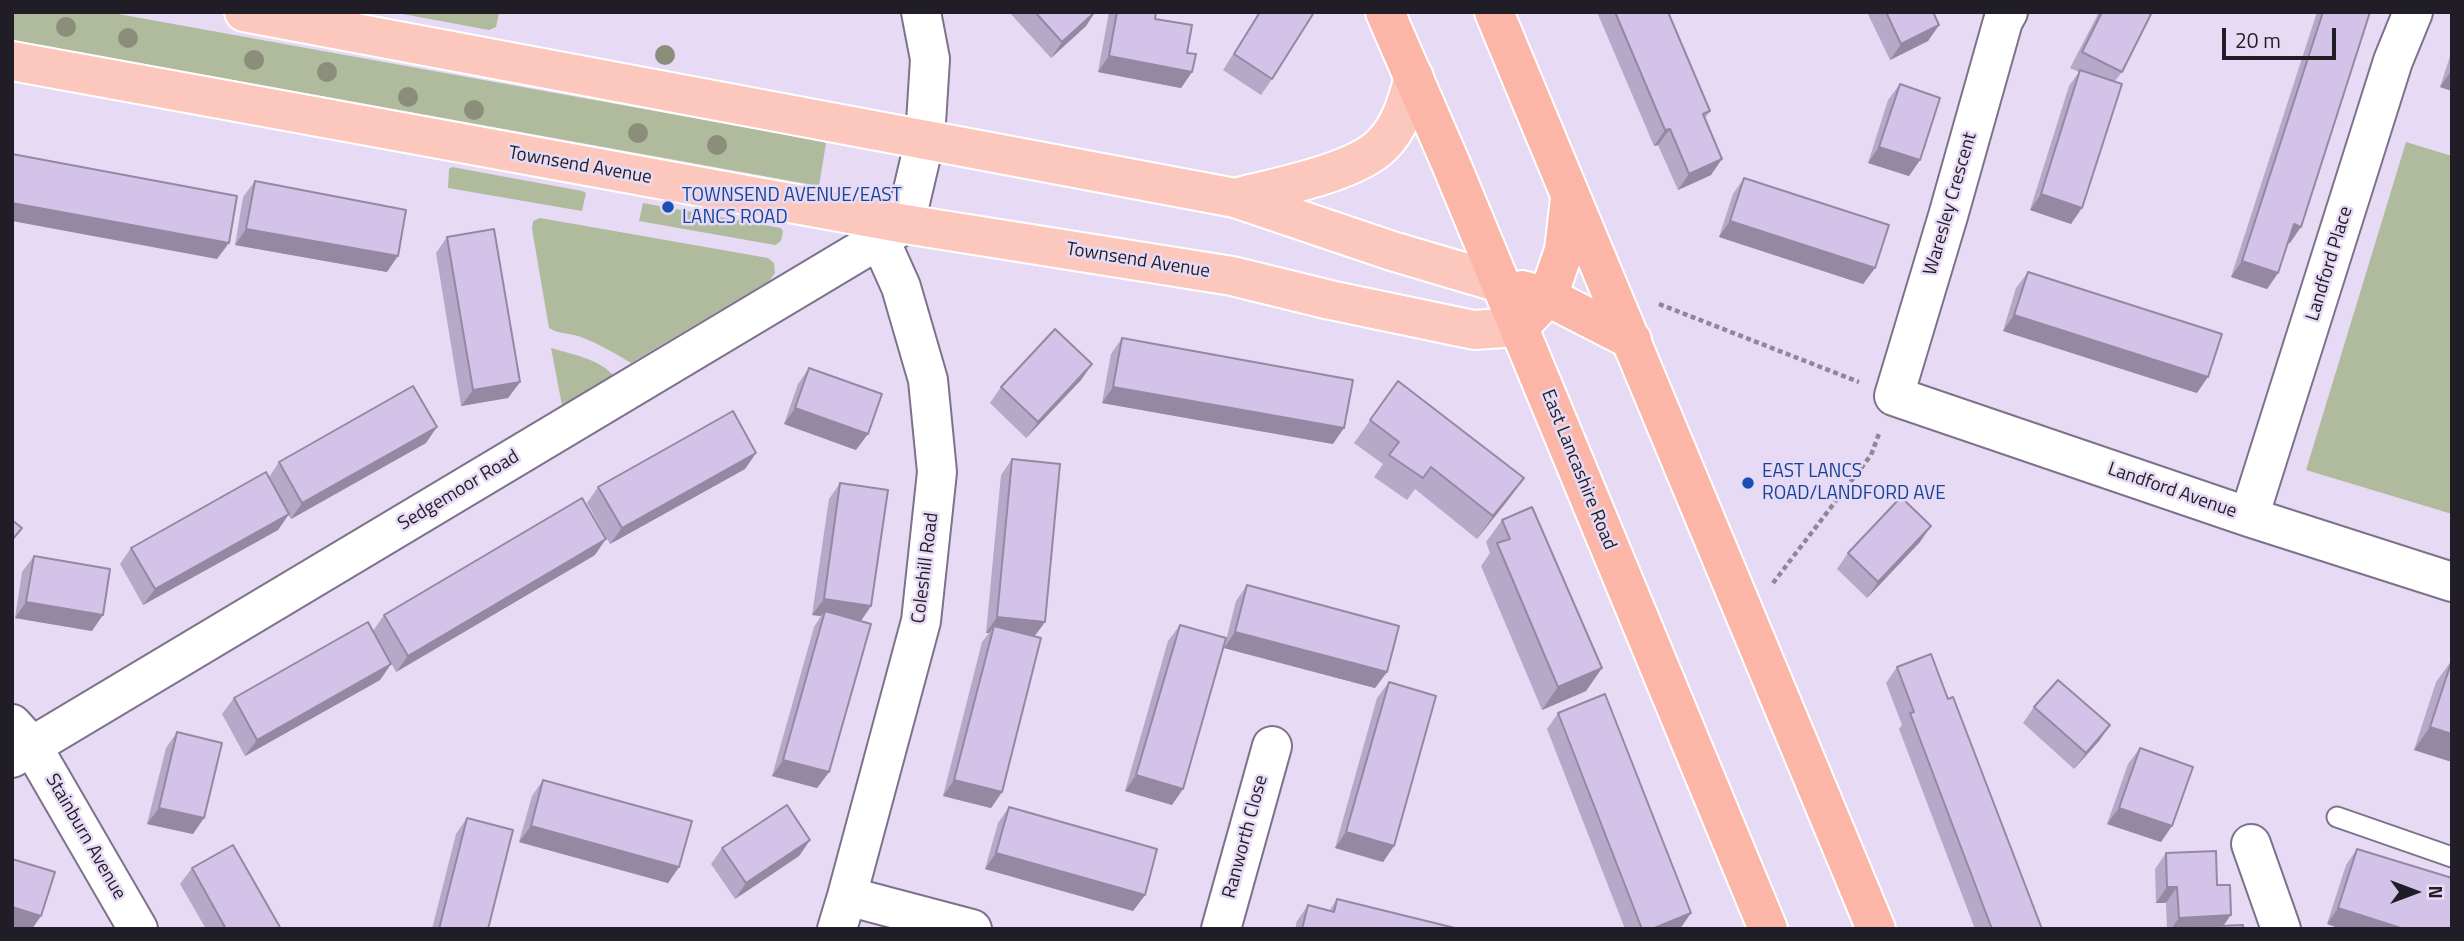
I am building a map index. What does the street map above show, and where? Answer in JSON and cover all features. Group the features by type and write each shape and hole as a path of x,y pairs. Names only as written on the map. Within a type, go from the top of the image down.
{"highway":[{"name":"East Lancashire Road","path":"1385,12 1519,327 1768,929"},
{"path":"1494,12 1876,929"},
{"path":"1519,327 1548,298 1564,250 1570,197"},
{"path":"1500,283 1548,298 1632,340"}],"main road":[{"path":"244,12 348,22 925,139 1235,198 1392,251 1500,283"},
{"name":"Townsend Avenue","path":"12,61 893,232 1231,276 1474,330 1519,327"},
{"path":"1235,198 1358,162 1382,146 1404,114 1414,77"}],"street":[{"path":"893,232 925,139 930,59 921,12"},
{"name":"Landford Place","path":"2249,517 2393,61 2413,12"},
{"name":"Waresley Crescent","path":"1894,396 1948,216 2002,15"},
{"name":"Sedgemoor Road","path":"19,742 893,232"},
{"name":"Coleshill Road","path":"842,912 921,621 937,472 928,380 901,287 893,232"},
{"name":"Landford Avenue","path":"1894,396 2249,517 2452,582"},
{"name":"Stainburn Avenue","path":"19,742 138,929"},
{"name":"Ranworth Close","path":"1221,929 1272,746"},
{"path":"2251,844 2280,929"},
{"path":"842,912 972,929"}],"lane":[{"path":"2337,817 2452,858"}],"path":[{"path":"1608,284 1894,396 1871,455 1747,617"}],"green space":[{"path":"12,12 107,12 821,141 826,143 819,186 12,40"},
{"path":"392,12 499,13 496,27 489,30"},
{"path":"2406,142 2452,156 2452,514 2306,470"},
{"path":"452,167 582,191 586,193 582,211 448,188 449,169"},
{"path":"643,203 781,228 782,238 775,245 639,221"},
{"path":"540,218 768,258 774,263 775,273 769,281 631,363 588,340 549,328 532,229 533,221"},
{"path":"551,348 593,361 613,375 562,405"}],"building":[{"path":"1035,12 1095,12 1062,42"},
{"path":"1117,12 1156,12 1155,19 1192,25 1187,53 1196,54 1192,72 1109,56"},
{"path":"1260,12 1313,14 1272,79 1234,54"},
{"path":"1615,12 1668,12 1710,111 1703,114 1722,159 1689,174 1670,129 1665,130"},
{"path":"1886,12 1933,12 1939,25 1901,44"},
{"path":"2102,12 2152,12 2122,72 2082,52"},
{"path":"2323,12 2370,12 2301,227 2294,224 2278,273 2242,261"},
{"path":"2080,70 2122,84 2082,208 2041,194"},
{"path":"1900,84 1940,98 1920,160 1879,147"},
{"path":"12,154 237,196 229,243 12,203"},
{"path":"1744,178 1889,225 1875,268 1730,221"},
{"path":"255,181 406,210 398,256 246,229"},
{"path":"494,229 520,382 473,390 447,237"},
{"path":"2028,272 2222,334 2208,377 2014,315"},
{"path":"1055,329 1092,364 1038,422 1001,387"},
{"path":"1122,338 1353,380 1344,428 1113,387"},
{"path":"809,368 882,394 868,434 795,408"},
{"path":"1398,381 1524,478 1493,516 1431,467 1423,478 1389,455 1399,442 1370,420"},
{"path":"413,386 437,427 302,503 279,462"},
{"path":"733,411 756,453 622,528 598,487"},
{"path":"1012,459 1060,464 1045,622 997,617"},
{"path":"266,472 289,514 155,589 131,548"},
{"path":"840,483 888,490 871,606 824,599"},
{"path":"1901,497 1931,526 1878,582 1848,553"},
{"path":"582,498 606,539 408,656 384,615"},
{"path":"1532,507 1602,668 1558,687 1497,543 1510,539 1502,520"},
{"path":"12,520 22,528 12,540"},
{"path":"34,556 110,569 103,615 26,602"},
{"path":"1247,585 1399,626 1387,672 1235,632"},
{"path":"825,611 871,624 829,772 783,760"},
{"path":"368,622 391,664 257,740 234,698"},
{"path":"1180,625 1226,638 1183,789 1136,775"},
{"path":"994,626 1041,638 1002,792 954,780"},
{"path":"1931,654 1948,699 1953,697 2042,929 1992,929 1910,713 1914,712 1897,667"},
{"path":"2452,660 2452,734 2430,727"},
{"path":"2058,680 2110,725 2086,753 2034,707"},
{"path":"1389,682 1436,696 1394,846 1346,832"},
{"path":"1605,694 1691,913 1652,929 1642,929 1558,713"},
{"path":"177,732 222,743 204,818 159,808"},
{"path":"2140,748 2193,767 2172,826 2119,808"},
{"path":"543,780 692,821 679,867 531,826"},
{"path":"787,805 810,840 746,883 722,848"},
{"path":"1009,807 1157,849 1145,895 996,853"},
{"path":"467,818 513,830 488,929 439,929"},
{"path":"233,845 281,929 226,929 192,868"},
{"path":"2357,849 2452,878 2452,929 2404,929 2338,908"},
{"path":"2216,851 2217,885 2230,885 2231,915 2179,918 2177,887 2167,887 2166,853"},
{"path":"12,859 55,872 41,916 12,907"},
{"path":"1337,899 1459,929 1302,929 1308,905 1334,912"},
{"path":"2243,925 2243,929 2193,929 2193,927"}],"place":[{"name":"TOWNSEND AVENUE/EAST LANCS ROAD","path":"668,207"},
{"name":"EAST LANCS ROAD/LANDFORD AVE","path":"1748,483"}]}
